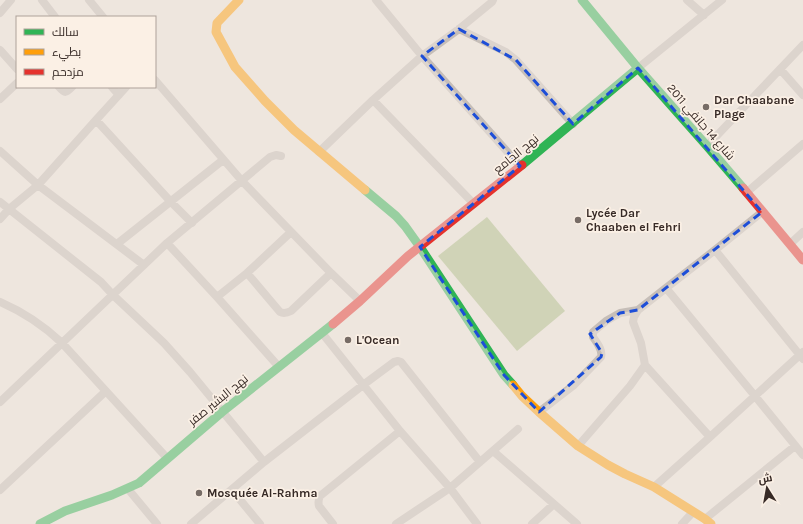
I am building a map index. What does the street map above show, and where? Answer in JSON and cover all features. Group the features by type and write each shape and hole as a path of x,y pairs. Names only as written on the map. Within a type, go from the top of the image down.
{"street":[{"path":"0,13 11,0"},
{"path":"42,0 54,16"},
{"path":"89,0 102,16"},
{"path":"239,0 217,24 216,28 216,32 235,67 265,101 294,130 396,216 420,247 504,375 522,396 578,446 624,474 654,487 708,521 795,446"},
{"path":"376,0 422,56 520,166"},
{"path":"319,152 372,100 422,56 459,29 492,2 492,0"},
{"path":"687,0 704,15"},
{"path":"638,68 722,0"},
{"name":"شارع 14 جانفي 2011","path":"583,1 638,68 707,146 803,260"},
{"path":"459,29 506,52 516,60 573,124"},
{"path":"707,146 803,45"},
{"path":"0,50 16,68"},
{"name":"نهج الجامع","path":"396,268 408,256 573,124 638,68"},
{"path":"780,69 803,95"},
{"path":"156,81 242,181 360,301"},
{"path":"0,99 16,84"},
{"path":"60,88 62,91 67,92 71,88"},
{"path":"113,88 119,95"},
{"path":"0,219 9,209 38,185 125,88"},
{"path":"372,100 474,204"},
{"path":"96,120 192,223"},
{"path":"746,193 803,144"},
{"path":"0,151 38,185 144,265"},
{"path":"0,402 167,243 270,157 276,155 281,156"},
{"path":"117,244 223,160"},
{"path":"0,202 101,282 164,343 190,372 264,462"},
{"path":"710,437 645,366 641,342 633,322 634,317 638,310 762,212"},
{"path":"217,297 247,273 291,232"},
{"path":"790,244 803,232"},
{"path":"167,243 279,367"},
{"path":"654,487 802,355 715,250"},
{"name":"نهج البشير صفر","path":"40,524 63,512 139,483 222,412 322,333 396,268"},
{"path":"247,273 280,312 284,314 291,311 331,273"},
{"path":"666,288 803,455"},
{"path":"0,302 28,316 62,343 167,458"},
{"path":"539,412 574,385 601,357 602,353 593,337 593,332 606,321 620,313 638,310"},
{"path":"322,333 400,431 450,488 476,524"},
{"path":"191,524 264,462 363,385 394,362 398,361 401,362 480,462"},
{"path":"578,446 630,386 645,366"},
{"path":"0,490 106,391"},
{"path":"396,524 450,488 518,429"},
{"path":"334,524 318,502 320,496 400,431"},
{"path":"493,451 577,524"},
{"path":"128,488 158,524"},
{"path":"232,490 260,524"},
{"path":"532,524 554,504"},
{"path":"684,522 693,512"}],"highlighted area":[{"path":"459,29 516,60 573,124 638,68 762,212 638,310 620,313 590,334 602,353 601,357 539,412 504,375 420,247 520,166 422,56"}],"green space":[{"path":"487,217 565,311 517,351 438,256"}],"traffic: fast":[{"path":"582,0 638,68 743,188"},
{"path":"522,165 638,68"},
{"path":"365,190 396,216 405,226 504,375 513,385"},
{"path":"40,524 65,511 112,495 139,483 222,412 333,324"}],"traffic: slow":[{"path":"239,0 217,23 216,32 235,67 265,101 294,130 365,190"},
{"path":"513,385 539,412 578,446 608,465 654,487 711,524"}],"traffic: jam":[{"path":"333,324 408,256 522,165"},
{"path":"743,188 803,260"}],"place":[{"name":"Dar Chaabane Plage","path":"706,107"},
{"name":"Lycée Dar Chaaben el Fehri","path":"578,220"},
{"name":"L'Ocean","path":"348,340"},
{"name":"Mosquée Al-Rahma","path":"199,493"}]}
